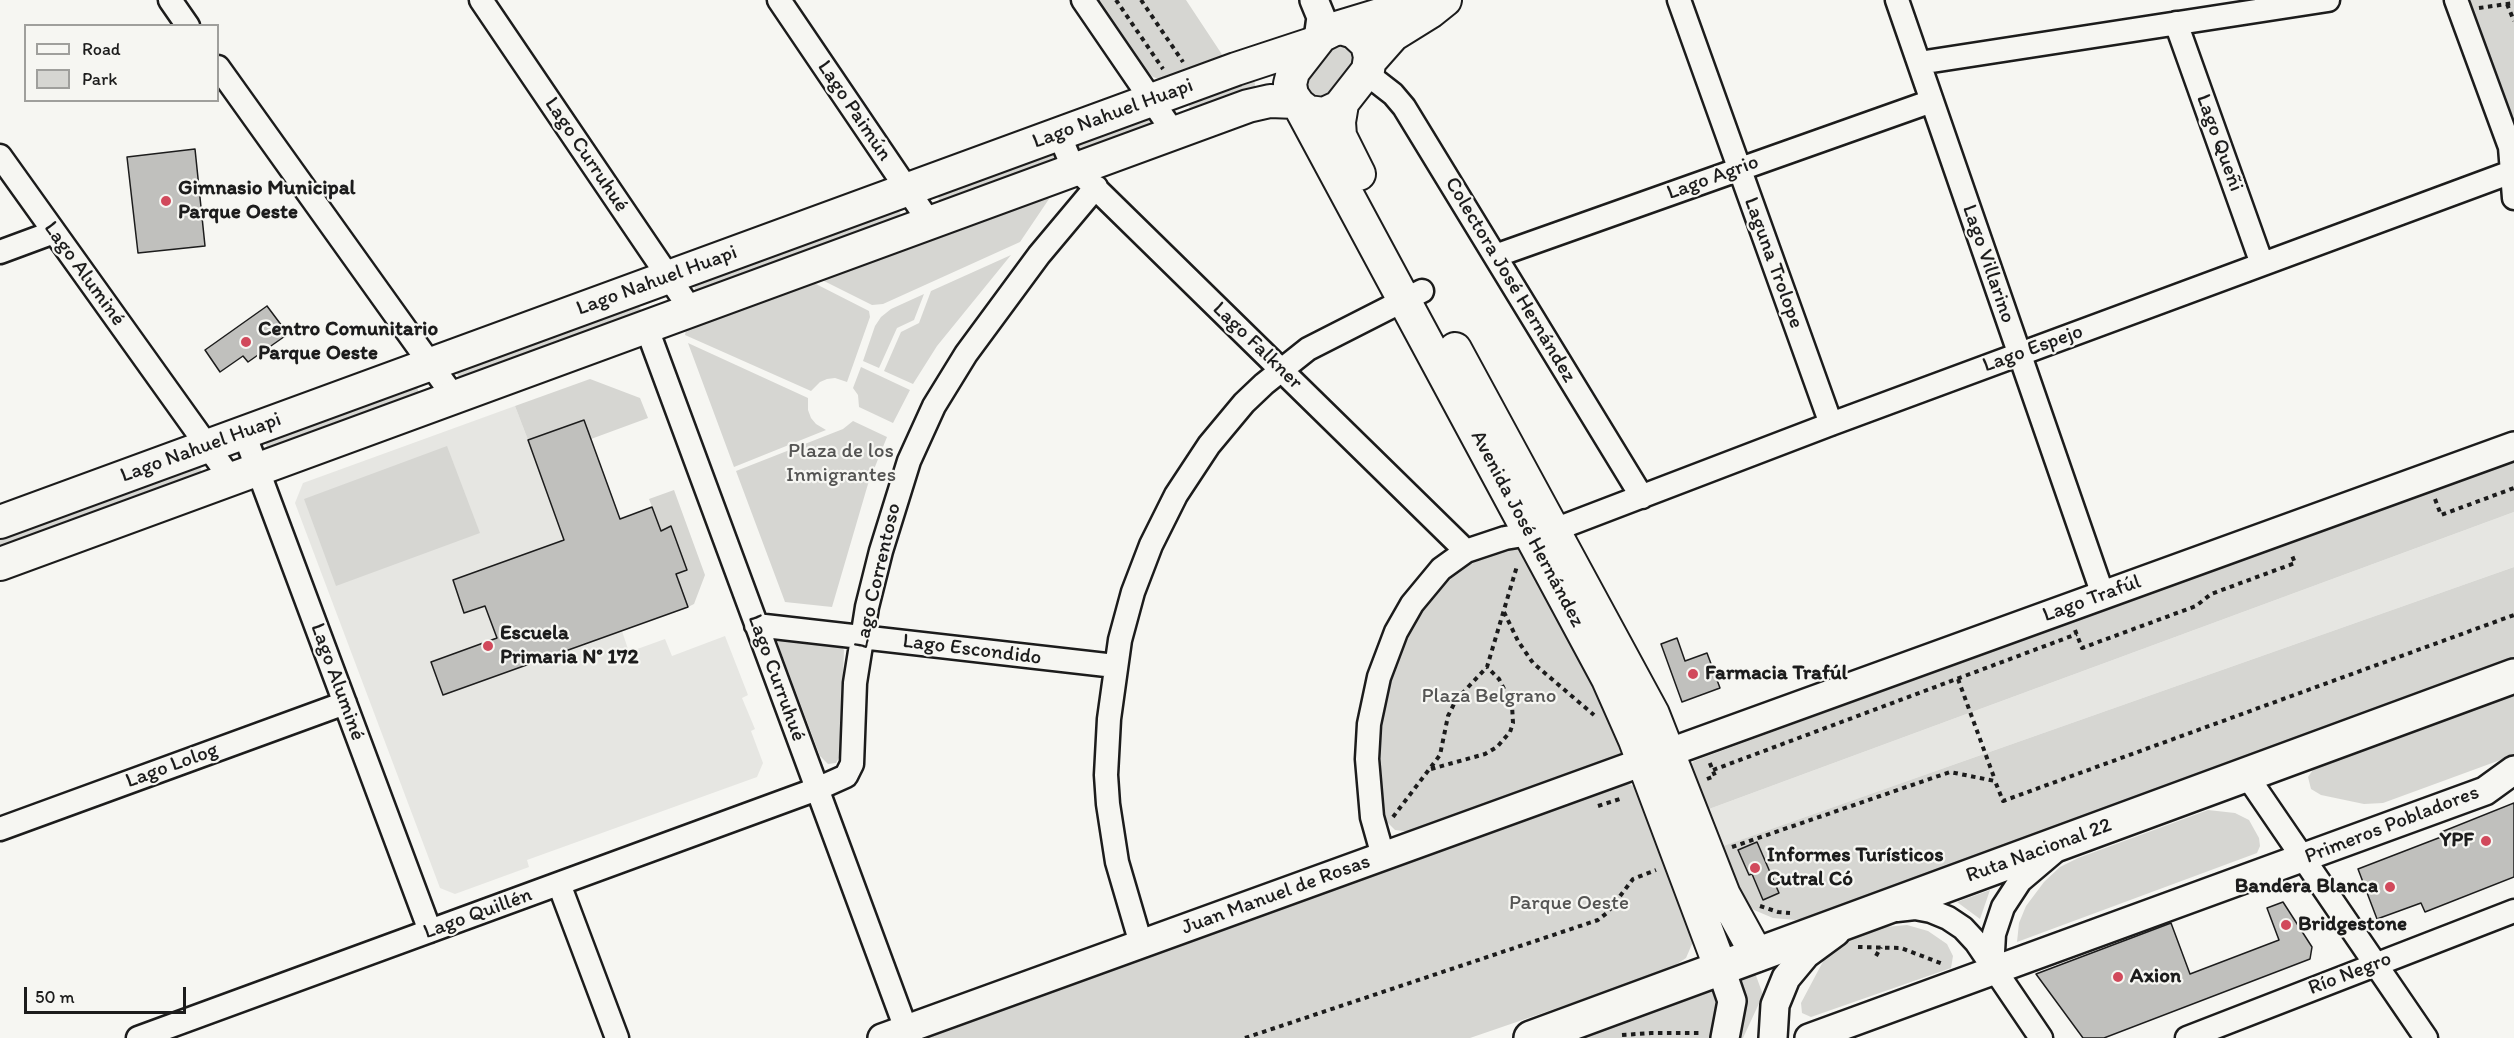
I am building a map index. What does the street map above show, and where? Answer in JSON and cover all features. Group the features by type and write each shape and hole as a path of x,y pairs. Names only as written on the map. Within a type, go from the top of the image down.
{"highway":[{"name":"Ruta Nacional 22","path":"1531,1038 1757,955 1856,928 2071,840 2246,773 2514,676"}],"main road":[{"name":"Lago Nahuel Huapi","path":"0,522 1059,134 1160,89 1236,69 1322,37 1371,9 1417,0"},
{"path":"1297,104 1308,112 1320,114 1332,111 1342,104 1369,64 1393,35 1445,0"},
{"path":"1322,37 1346,29 1358,34 1367,44 1369,64"},
{"name":"Avenida José Hernández","path":"1322,37 1291,76 1290,88 1297,104 1413,295"},
{"name":"Lago Nahuel Huapi","path":"0,564 930,223 1086,178 1174,133 1255,103 1270,101 1297,104"},
{"name":"Avenida José Hernández","path":"1342,104 1339,122 1342,143 1413,295 1534,542 1644,695 1656,757 1721,969"},
{"name":"Avenida José Hernández","path":"1656,757 1724,895 1757,955"}],"street":[{"path":"170,0 187,24"},
{"name":"Lago Curruhué","path":"481,0 691,310"},
{"name":"Lago Paimún","path":"779,0 930,223"},
{"path":"1083,0 1160,89 1174,133"},
{"path":"1314,0 1321,17 1322,37"},
{"name":"Laguna Trolope","path":"1679,0 1831,424"},
{"name":"Lago Villarino","path":"1897,0 2103,595"},
{"path":"1919,63 2328,0"},
{"path":"2466,4 2509,142 2514,198"},
{"path":"1369,64 1371,9"},
{"name":"Lago Queñi","path":"2176,23 2262,264"},
{"name":"Colectora José Hernández","path":"1369,64 1404,107 1642,497"},
{"path":"219,68 454,397"},
{"name":"Lago Agrio","path":"1495,256 1932,101"},
{"name":"Lago Falkner","path":"1059,134 1069,158 1086,178 1466,551"},
{"name":"Lago Aluminé","path":"0,156 208,446 244,474"},
{"name":"Lago Espejo","path":"1383,856 1372,817 1367,759 1369,724 1379,677 1393,639 1412,604 1441,569 1466,551 1492,542 1534,542 1642,497 1831,424 2513,171"},
{"name":"Lago Correntoso","path":"817,789 842,779 851,768 855,692 862,637 874,579 899,491 913,452 934,406 966,354 1074,211 1086,178"},
{"path":"0,252 54,232"},
{"path":"1141,944 1117,862 1108,804 1107,746 1115,666 1133,592 1151,545 1176,495 1209,445 1232,416 1281,369 1323,340 1413,295"},
{"name":"Lago Curruhué","path":"646,326 817,789 894,1034"},
{"name":"Lago Aluminé","path":"244,432 244,474 345,703 430,931"},
{"name":"Lago Trafúl","path":"1656,757 2514,446"},
{"name":"Lago Escondido","path":"756,625 1115,666"},
{"name":"Lago Lolog","path":"0,829 345,703"},
{"name":"Juan Manuel de Rosas","path":"894,1034 1656,757"},
{"name":"Primeros Pobladores","path":"1809,1038 2485,791 2514,770"},
{"path":"2246,773 2426,1038"},
{"path":"2485,791 2514,786"},
{"name":"Lago Quillén","path":"138,1038 817,789"},
{"path":"1995,970 1994,934 2007,897 2027,874 2071,840"},
{"path":"559,884 617,1038"},
{"path":"1775,1005 1786,978 1799,962 1856,928 1915,908 1940,914 1963,928 1995,970 2041,1038"},
{"name":"Río Negro","path":"2187,1038 2514,911"},
{"path":"1757,955 1772,987 1775,1005 1773,1038"},
{"path":"1715,1035 1732,1001 1721,969"}],"path":[{"path":"1116,0 1160,89"},
{"path":"1141,0 1190,71"},
{"path":"2466,4 2514,3"},
{"path":"2507,4 2514,21"},
{"path":"2424,503 2435,499 2441,515 2514,488"},
{"path":"1394,824 1390,818 1430,769 1444,746 1452,708 1487,667 1504,612 1534,542"},
{"path":"2072,621 2082,648 2196,606 2211,594 2295,563 2290,552 2302,548"},
{"path":"1504,612 1518,641 1533,663 1557,686 1603,722"},
{"path":"1958,678 2003,801 2514,615"},
{"path":"1713,770 2077,634"},
{"path":"1430,769 1485,754 1497,747 1509,732 1513,723 1512,705 1499,679 1487,667"},
{"path":"1705,780 1715,776 1707,755"},
{"path":"1731,848 1950,772 1995,781"},
{"path":"1245,1038 1592,922 1608,912 1637,876 1661,868"},
{"path":"1856,928 1882,947 1917,952 1951,968"},
{"path":"1876,956 1882,947"},
{"path":"1619,1036 1651,1033 1715,1035"}],"shaded area":[{"name":"Escuela Primaria N° 172","path":"515,406 528,440 584,420 612,498 606,524 652,507 661,530 671,527 687,570 676,574 622,631 629,652 665,639 672,656 725,636 748,695 742,698 755,729 751,731 763,763 757,777 527,860 529,867 455,894 440,888 295,503 303,483"},
{"path":"2514,512 2514,567 1723,846 1709,809"}],"green space":[{"path":"1097,0 1186,0 1227,62 1165,81 1153,77 1143,68"},
{"path":"2471,0 2514,0 2514,128 2471,10"},
{"path":"1341,40 1359,54 1335,96 1310,100 1302,77"},
{"path":"1254,79 1256,90 1192,112 1190,109 1188,102"},
{"path":"1147,116 1151,125 1081,153 1078,150 1076,143"},
{"path":"1052,151 1055,162 942,204 939,201 938,194"},
{"path":"1047,197 1049,199 1020,242 883,304 872,305 822,280"},
{"path":"897,207 902,217 698,292 695,290 694,283"},
{"path":"1011,255 937,346 913,384 884,371 901,332 919,323 931,291"},
{"name":"Plaza de los Inmigrantes","path":"814,283 869,311 870,317 847,382 835,378 827,379 811,391 685,335 686,330"},
{"path":"924,294 914,320 897,328 879,368 863,361 875,326 881,317 891,309"},
{"path":"638,303 642,313 461,380 457,374 457,370"},
{"name":"Plaza de los Inmigrantes","path":"688,343 808,398 811,418 826,430 734,467"},
{"name":"Plaza de los Inmigrantes","path":"861,367 910,390 893,423 859,407 858,395 853,388"},
{"path":"590,379 640,398 648,418 591,439 584,420 528,440 515,406"},
{"path":"416,385 420,395 269,451 267,448 265,441"},
{"name":"Plaza de los Inmigrantes","path":"853,421 887,437 868,484 832,607 785,602 736,471 843,429"},
{"path":"447,446 480,533 336,586 304,499"},
{"path":"2514,458 2514,512 1709,809 1723,846 2514,567 2514,662 1814,917 1795,920 1773,918 1754,910 1739,897 1688,767 1694,761"},
{"path":"199,465 203,475 0,555 0,532"},
{"path":"674,490 705,575 694,604 688,607 676,574 687,570 672,527 661,531 649,499"},
{"name":"Plaza Belgrano","path":"1520,548 1621,736 1623,750 1617,758 1412,832 1395,830 1387,822 1382,810 1378,776 1379,731 1389,680 1402,647 1430,599 1450,576 1475,559"},
{"path":"782,638 840,645 844,650 840,756 836,763 828,764 820,756 779,647 778,642"},
{"path":"2514,695 2514,755 2383,803 2364,804 2321,795 2311,789 2308,777 2315,767"},
{"name":"Parque Oeste","path":"1629,784 1638,788 1695,937 1686,958 1668,970 1470,1038 923,1038 1619,786"},
{"path":"2208,810 2235,813 2249,820 2259,838 2260,846 2257,853 2017,942 2019,923 2026,906 2044,882 2060,867 2078,858"},
{"path":"1990,890 1980,919 1957,902"},
{"path":"1907,925 1928,931 1947,944 1953,956 1951,968 1811,1017 1802,1013 1801,1003 1827,954 1847,938 1885,927"},
{"path":"1755,973 1762,997 1743,1038 1734,1038 1735,981"},
{"path":"1713,989 1720,991 1713,1038 1575,1038"}],"building":[{"name":"Gimnasio Municipal Parque Oeste","path":"195,149 205,246 138,253 127,157"},
{"name":"Centro Comunitario Parque Oeste","path":"267,306 288,334 248,362 243,356 220,372 205,350"},
{"path":"584,420 620,519 652,507 661,531 671,526 687,570 676,574 688,607 443,695 431,662 497,638 485,606 464,613 453,580 564,540 528,440"},
{"name":"Farmacia Trafúl","path":"1677,638 1685,661 1707,653 1720,688 1682,702 1661,644"},
{"path":"2514,803 2514,877 2425,912 2421,903 2377,919 2358,869 2441,837 2439,833"},
{"name":"Informes Turísticos Cutral Có","path":"1757,842 1779,893 1763,900 1738,850"},
{"path":"2283,902 2312,947 2310,959 2104,1038 2083,1038 2036,974 2171,923 2190,974 2279,940 2267,908"}],"place":[{"name":"Gimnasio Municipal Parque Oeste","path":"166,201"},
{"name":"Centro Comunitario Parque Oeste","path":"246,342"},
{"name":"Escuela Primaria N° 172","path":"488,646"},
{"name":"Farmacia Trafúl","path":"1693,674"},
{"name":"YPF","path":"2486,841"},
{"name":"Informes Turísticos Cutral Có","path":"1755,868"},
{"name":"Bandera Blanca","path":"2390,887"},
{"name":"Bridgestone","path":"2286,925"},
{"name":"Axion","path":"2118,977"}]}
